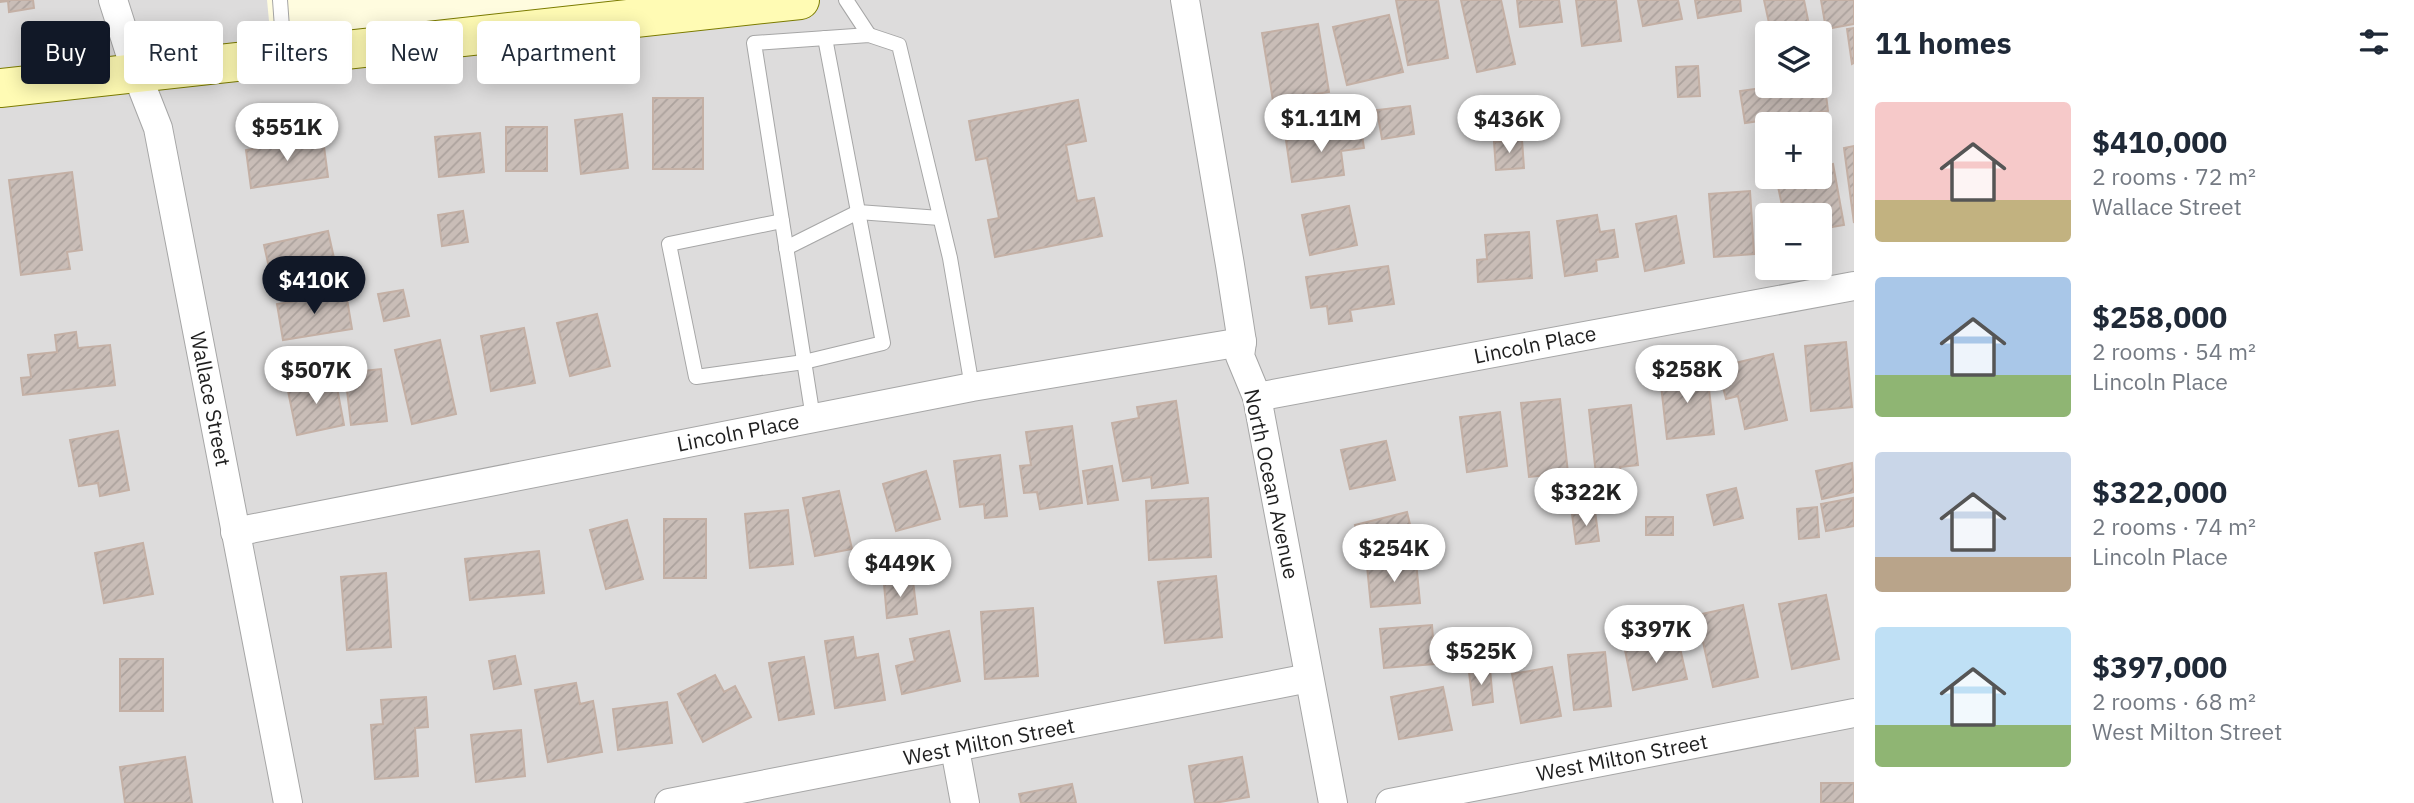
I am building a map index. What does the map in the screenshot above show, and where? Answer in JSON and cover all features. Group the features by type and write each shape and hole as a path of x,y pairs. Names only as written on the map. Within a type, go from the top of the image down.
{"main road":[{"path":"352,49 800,0"},
{"path":"0,88 124,73"}],"street":[{"name":"Wallace Street","path":"113,0 124,34"},
{"name":"North Ocean Avenue","path":"1185,0 1242,342 1240,356 1257,397 1334,803"},
{"name":"Wallace Street","path":"141,84 158,128 288,803"},
{"name":"Lincoln Place","path":"1257,397 1854,286"},
{"name":"Lincoln Place","path":"236,532 972,387 1242,342"},
{"name":"West Milton Street","path":"669,803 1309,678"},
{"name":"West Milton Street","path":"1390,803 1854,713"},
{"path":"955,749 965,803"}],"lane":[{"path":"280,0 282,21"},
{"path":"846,0 869,35"},
{"path":"813,418 754,43 869,35 899,44 950,258 972,387"},
{"path":"782,221 669,244 696,377 804,362 883,343 825,38"},
{"path":"786,248 858,212 940,218"}],"shaded area":[{"path":"0,0 1854,0 1854,803 0,803"},
{"path":"267,0 762,0 568,21 477,21 477,31 463,32 463,21 366,21 366,43 352,44 352,21 269,21"}],"building":[{"path":"0,0 33,0 34,8 9,12 8,1"},
{"path":"1396,0 1438,0 1448,58 1408,65"},
{"path":"1461,0 1501,0 1515,64 1477,72"},
{"path":"1517,0 1559,0 1562,22 1520,27"},
{"path":"1576,0 1616,0 1621,41 1582,46"},
{"path":"1638,0 1678,0 1682,19 1643,26"},
{"path":"1695,0 1740,0 1741,11 1698,18"},
{"path":"1764,0 1804,0 1808,21 1769,21"},
{"path":"1821,0 1854,0 1854,24 1832,28 1832,21 1825,21"},
{"path":"1389,15 1403,72 1347,85 1333,27"},
{"path":"1318,24 1329,92 1273,101 1262,33"},
{"path":"1854,28 1854,63 1852,64 1847,29"},
{"path":"1698,66 1700,96 1678,97 1676,67"},
{"path":"1755,89 1755,98 1826,98 1828,111 1755,112 1755,122 1745,123 1740,91"},
{"path":"653,98 703,98 703,169 653,169"},
{"path":"1078,100 1086,141 1066,145 1077,201 1094,198 1102,236 995,257 988,220 999,218 987,158 976,160 969,121"},
{"path":"1410,106 1414,134 1382,139 1377,110"},
{"path":"622,114 628,168 581,174 575,120"},
{"path":"506,127 547,127 547,171 506,171"},
{"path":"1361,129 1364,148 1341,151 1344,175 1292,182 1286,140"},
{"path":"480,133 484,172 439,177 435,137"},
{"path":"323,139 328,177 251,188 246,150"},
{"path":"1522,140 1524,168 1496,170 1494,142"},
{"path":"1854,146 1854,223 1844,148"},
{"path":"1832,164 1844,225 1832,227 1832,203 1781,203 1779,189 1832,189"},
{"path":"72,172 82,250 67,252 70,269 21,275 9,180"},
{"path":"1750,191 1754,254 1714,257 1709,194"},
{"path":"1349,206 1357,245 1310,255 1302,215"},
{"path":"463,211 468,242 442,246 438,215"},
{"path":"1597,215 1600,232 1614,230 1618,257 1596,260 1597,271 1565,276 1557,221"},
{"path":"1676,216 1684,263 1645,271 1636,224"},
{"path":"328,231 338,276 274,290 264,245"},
{"path":"1529,232 1532,278 1478,282 1477,260 1487,259 1485,235"},
{"path":"1388,266 1394,304 1350,310 1352,321 1329,324 1327,306 1311,308 1306,277"},
{"path":"403,290 409,316 384,321 378,294"},
{"path":"346,293 352,329 283,340 277,304"},
{"path":"597,314 610,366 570,376 557,323"},
{"path":"524,328 535,383 491,391 481,336"},
{"path":"76,332 78,348 110,345 115,385 23,395 21,378 31,377 28,355 57,352 55,335"},
{"path":"440,340 456,414 412,424 395,350"},
{"path":"1846,342 1852,407 1811,411 1805,346"},
{"path":"1773,354 1787,420 1745,429 1738,396 1726,399 1718,367"},
{"path":"381,369 387,421 351,425 345,373"},
{"path":"1707,371 1714,434 1667,439 1660,376"},
{"path":"335,377 344,425 297,435 287,386"},
{"path":"1560,399 1568,473 1529,477 1521,403"},
{"path":"1176,401 1188,483 1152,488 1151,477 1123,481 1112,423 1139,418 1137,407"},
{"path":"1631,405 1638,465 1620,467 1622,481 1597,484 1589,410"},
{"path":"1500,412 1507,466 1467,472 1460,417"},
{"path":"1072,426 1082,503 1040,509 1037,492 1024,493 1020,466 1031,465 1026,432"},
{"path":"118,431 129,490 100,496 98,483 79,486 70,440"},
{"path":"1386,441 1395,480 1350,489 1341,450"},
{"path":"1000,455 1007,516 985,518 984,504 960,507 954,461"},
{"path":"1852,463 1854,492 1822,499 1816,471"},
{"path":"1112,466 1118,500 1088,504 1083,471"},
{"path":"926,471 940,519 896,531 883,484"},
{"path":"1736,488 1743,518 1714,525 1707,495"},
{"path":"839,491 852,549 815,556 803,498"},
{"path":"1208,498 1211,557 1149,560 1146,501"},
{"path":"1853,498 1854,526 1826,531 1821,504"},
{"path":"1817,507 1819,537 1799,539 1797,509"},
{"path":"788,510 793,564 750,568 745,514"},
{"path":"1595,511 1599,541 1576,544 1572,514"},
{"path":"1407,512 1416,550 1364,563 1355,525"},
{"path":"1646,517 1673,517 1673,535 1646,535"},
{"path":"664,519 706,519 706,578 664,578"},
{"path":"627,520 643,579 606,589 590,530"},
{"path":"143,543 153,594 104,603 95,553"},
{"path":"539,551 544,593 470,600 465,559"},
{"path":"1416,561 1420,603 1371,607 1367,566"},
{"path":"386,573 391,647 347,650 341,577"},
{"path":"1216,576 1222,637 1165,643 1158,582"},
{"path":"913,581 917,614 887,618 884,584"},
{"path":"1826,595 1839,659 1792,669 1779,604"},
{"path":"1743,605 1758,677 1713,687 1697,615"},
{"path":"1033,608 1038,676 985,679 981,612"},
{"path":"1432,625 1435,664 1384,668 1380,629"},
{"path":"949,631 960,681 902,694 896,666 915,661 910,639"},
{"path":"853,637 856,658 878,654 885,700 835,708 825,641"},
{"path":"1678,639 1687,679 1633,690 1625,650"},
{"path":"1605,652 1611,706 1574,710 1568,655"},
{"path":"515,656 521,684 494,689 489,661"},
{"path":"804,657 814,714 779,720 769,663"},
{"path":"120,659 163,659 163,711 120,711"},
{"path":"1552,667 1561,716 1521,723 1512,674"},
{"path":"1490,669 1493,702 1473,705 1469,672"},
{"path":"715,675 724,692 735,686 751,717 703,742 678,694"},
{"path":"576,683 580,704 593,701 602,752 548,762 535,690"},
{"path":"1443,687 1452,730 1399,739 1391,697"},
{"path":"426,697 428,727 415,728 418,776 375,779 371,725 383,724 381,700"},
{"path":"667,702 672,743 618,750 613,709"},
{"path":"521,730 525,776 476,782 471,735"},
{"path":"185,757 192,803 125,803 120,767"},
{"path":"1242,757 1249,797 1195,803 1189,766"},
{"path":"1821,783 1854,783 1854,803 1821,803"},
{"path":"1072,784 1076,803 1021,803 1019,794"}]}
